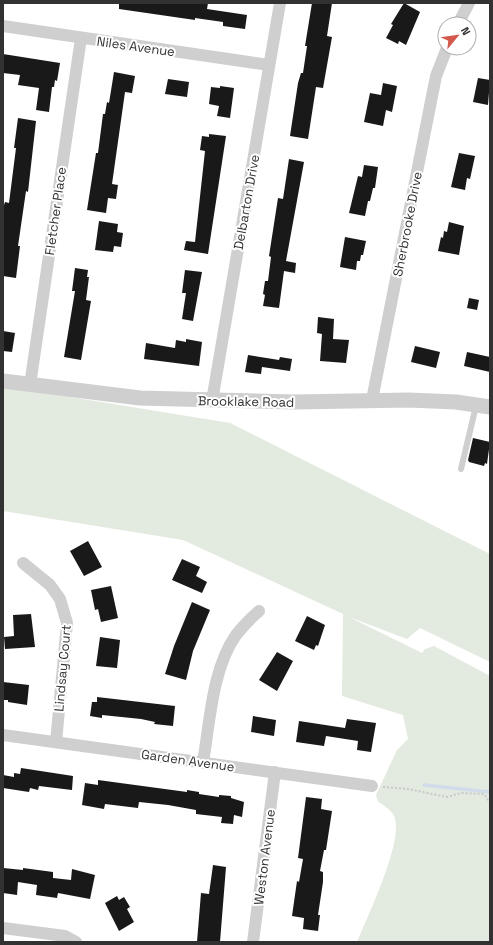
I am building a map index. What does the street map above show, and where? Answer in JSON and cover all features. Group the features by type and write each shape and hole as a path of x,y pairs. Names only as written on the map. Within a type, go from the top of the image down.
{"street":[{"name":"Delbarton Drive","path":"212,401 280,3"},
{"path":"462,16 469,3"},
{"name":"Niles Avenue","path":"3,26 269,65"},
{"name":"Fletcher Place","path":"30,385 81,38"},
{"name":"Sherbrooke Drive","path":"372,400 436,76 443,56"},
{"name":"Brooklake Road","path":"3,381 140,398 212,401 435,401 483,406"},
{"name":"Lindsay Court","path":"23,563 50,585 60,599 68,623 56,742"},
{"path":"203,762 216,684 228,650 236,635 259,611"},
{"name":"Garden Avenue","path":"3,734 372,786"},
{"name":"Weston Avenue","path":"253,942 275,772"},
{"path":"3,928 65,936 76,942"}],"lane":[{"path":"461,469 483,406"}],"path":[{"path":"372,786 408,789 447,797 461,793 484,794 490,803"}],"shaded area":[{"path":"3,386 230,423 490,554 490,662 420,628 407,639 349,617 422,653 425,649 434,646 490,676 490,942 357,942 390,859 396,827 394,816 387,808 378,802 376,795 397,750 408,739 403,715 342,696 343,614 183,540 3,511"}],"building":[{"path":"119,3 208,3 207,9 247,15 245,29 223,26 223,22 195,18 195,20 119,9"},
{"path":"312,3 332,3 327,36 332,37 323,88 316,87 308,139 290,136 298,83 301,73 303,73 307,46 305,46"},
{"path":"404,3 420,12 406,45 399,41 398,44 386,38 393,25 391,24"},
{"path":"3,54 60,63 57,81 55,80 54,87 52,87 49,112 36,110 39,88 18,85 20,75 3,73"},
{"path":"114,72 135,76 132,93 125,92 112,184 118,185 116,199 108,198 106,213 87,210 96,153 98,153 103,114 105,114 107,102 109,103"},
{"path":"478,78 490,80 488,105 473,102"},
{"path":"168,79 189,82 187,97 165,94"},
{"path":"383,83 397,86 392,112 386,110 383,126 364,122 370,93 381,95"},
{"path":"220,86 234,88 230,118 217,116 219,106 209,104 211,87 220,88"},
{"path":"18,118 36,121 28,192 26,191 18,246 20,246 16,278 3,276 3,208 5,202 9,203"},
{"path":"209,134 226,136 208,254 184,250 186,241 195,242 205,151 200,150 202,136 209,137"},
{"path":"459,153 475,156 470,179 467,178 465,190 451,187"},
{"path":"289,159 304,162 286,261 296,263 295,273 284,271 279,308 263,306 265,295 263,294 265,281 268,281 271,257 269,256 278,198 283,199"},
{"path":"364,165 378,167 375,188 373,188 370,201 368,201 365,216 349,213 358,176 362,177"},
{"path":"99,221 118,224 117,232 123,233 121,247 114,246 113,252 95,250"},
{"path":"449,222 464,226 459,255 438,251 441,237 443,238 444,231 447,232"},
{"path":"345,237 366,241 363,255 361,255 360,261 357,261 356,270 340,267"},
{"path":"75,268 88,270 87,277 89,277 86,300 91,301 81,360 64,357 75,291 72,291"},
{"path":"185,270 202,272 193,321 182,319 186,293 182,293"},
{"path":"469,298 479,300 477,310 467,308"},
{"path":"318,317 334,319 333,339 349,340 346,363 320,361 322,334 317,333"},
{"path":"3,331 15,333 12,352 3,351"},
{"path":"186,339 202,342 199,366 144,359 146,343 175,348 176,340 186,342"},
{"path":"415,346 440,352 436,368 411,362"},
{"path":"467,352 490,357 490,372 464,366"},
{"path":"248,355 279,360 280,357 292,359 290,371 262,367 261,374 245,372"},
{"path":"473,438 490,442 487,464 485,463 484,466 469,462 468,460"},
{"path":"88,541 102,567 84,576 70,551"},
{"path":"182,559 200,567 196,576 207,582 202,593 172,580"},
{"path":"111,586 118,618 101,622 98,609 95,610 91,590"},
{"path":"192,602 210,610 193,651 186,680 165,674 174,646"},
{"path":"31,614 35,647 5,649 4,637 14,636 13,615"},
{"path":"307,616 325,625 318,646 316,645 314,650 295,641"},
{"path":"100,637 120,640 117,668 96,666"},
{"path":"277,652 293,661 277,691 259,680"},
{"path":"3,682 29,685 27,705 3,700"},
{"path":"97,697 175,706 173,726 154,724 155,722 141,719 102,715 102,718 90,716 92,702 97,702"},
{"path":"253,716 276,720 274,736 251,732"},
{"path":"347,719 376,723 371,752 357,750 358,741 326,736 324,746 296,742 299,721 345,728"},
{"path":"21,768 73,776 72,790 39,786 38,790 30,788 29,792 3,788 3,775 14,777 14,773 20,774"},
{"path":"98,780 187,792 187,790 199,792 199,794 219,797 219,795 231,796 231,798 244,802 242,817 234,815 233,824 221,823 222,817 196,814 196,810 168,805 139,802 138,808 105,804 104,809 82,805 85,783 98,785"},
{"path":"306,797 322,799 321,809 332,811 326,850 324,850 320,871 323,872 323,882 318,915 320,915 318,931 303,929 304,918 292,916 297,881 299,882 303,859 298,858"},
{"path":"213,865 226,867 220,942 197,942 201,893 209,894"},
{"path":"3,868 23,870 23,868 53,872 53,878 71,880 72,869 95,875 90,899 58,893 57,898 36,895 37,885 18,882 17,895 3,893"},
{"path":"117,896 119,900 124,897 130,907 127,909 134,922 119,931 105,903"}],"waterway":[{"path":"424,785 490,792"}]}
